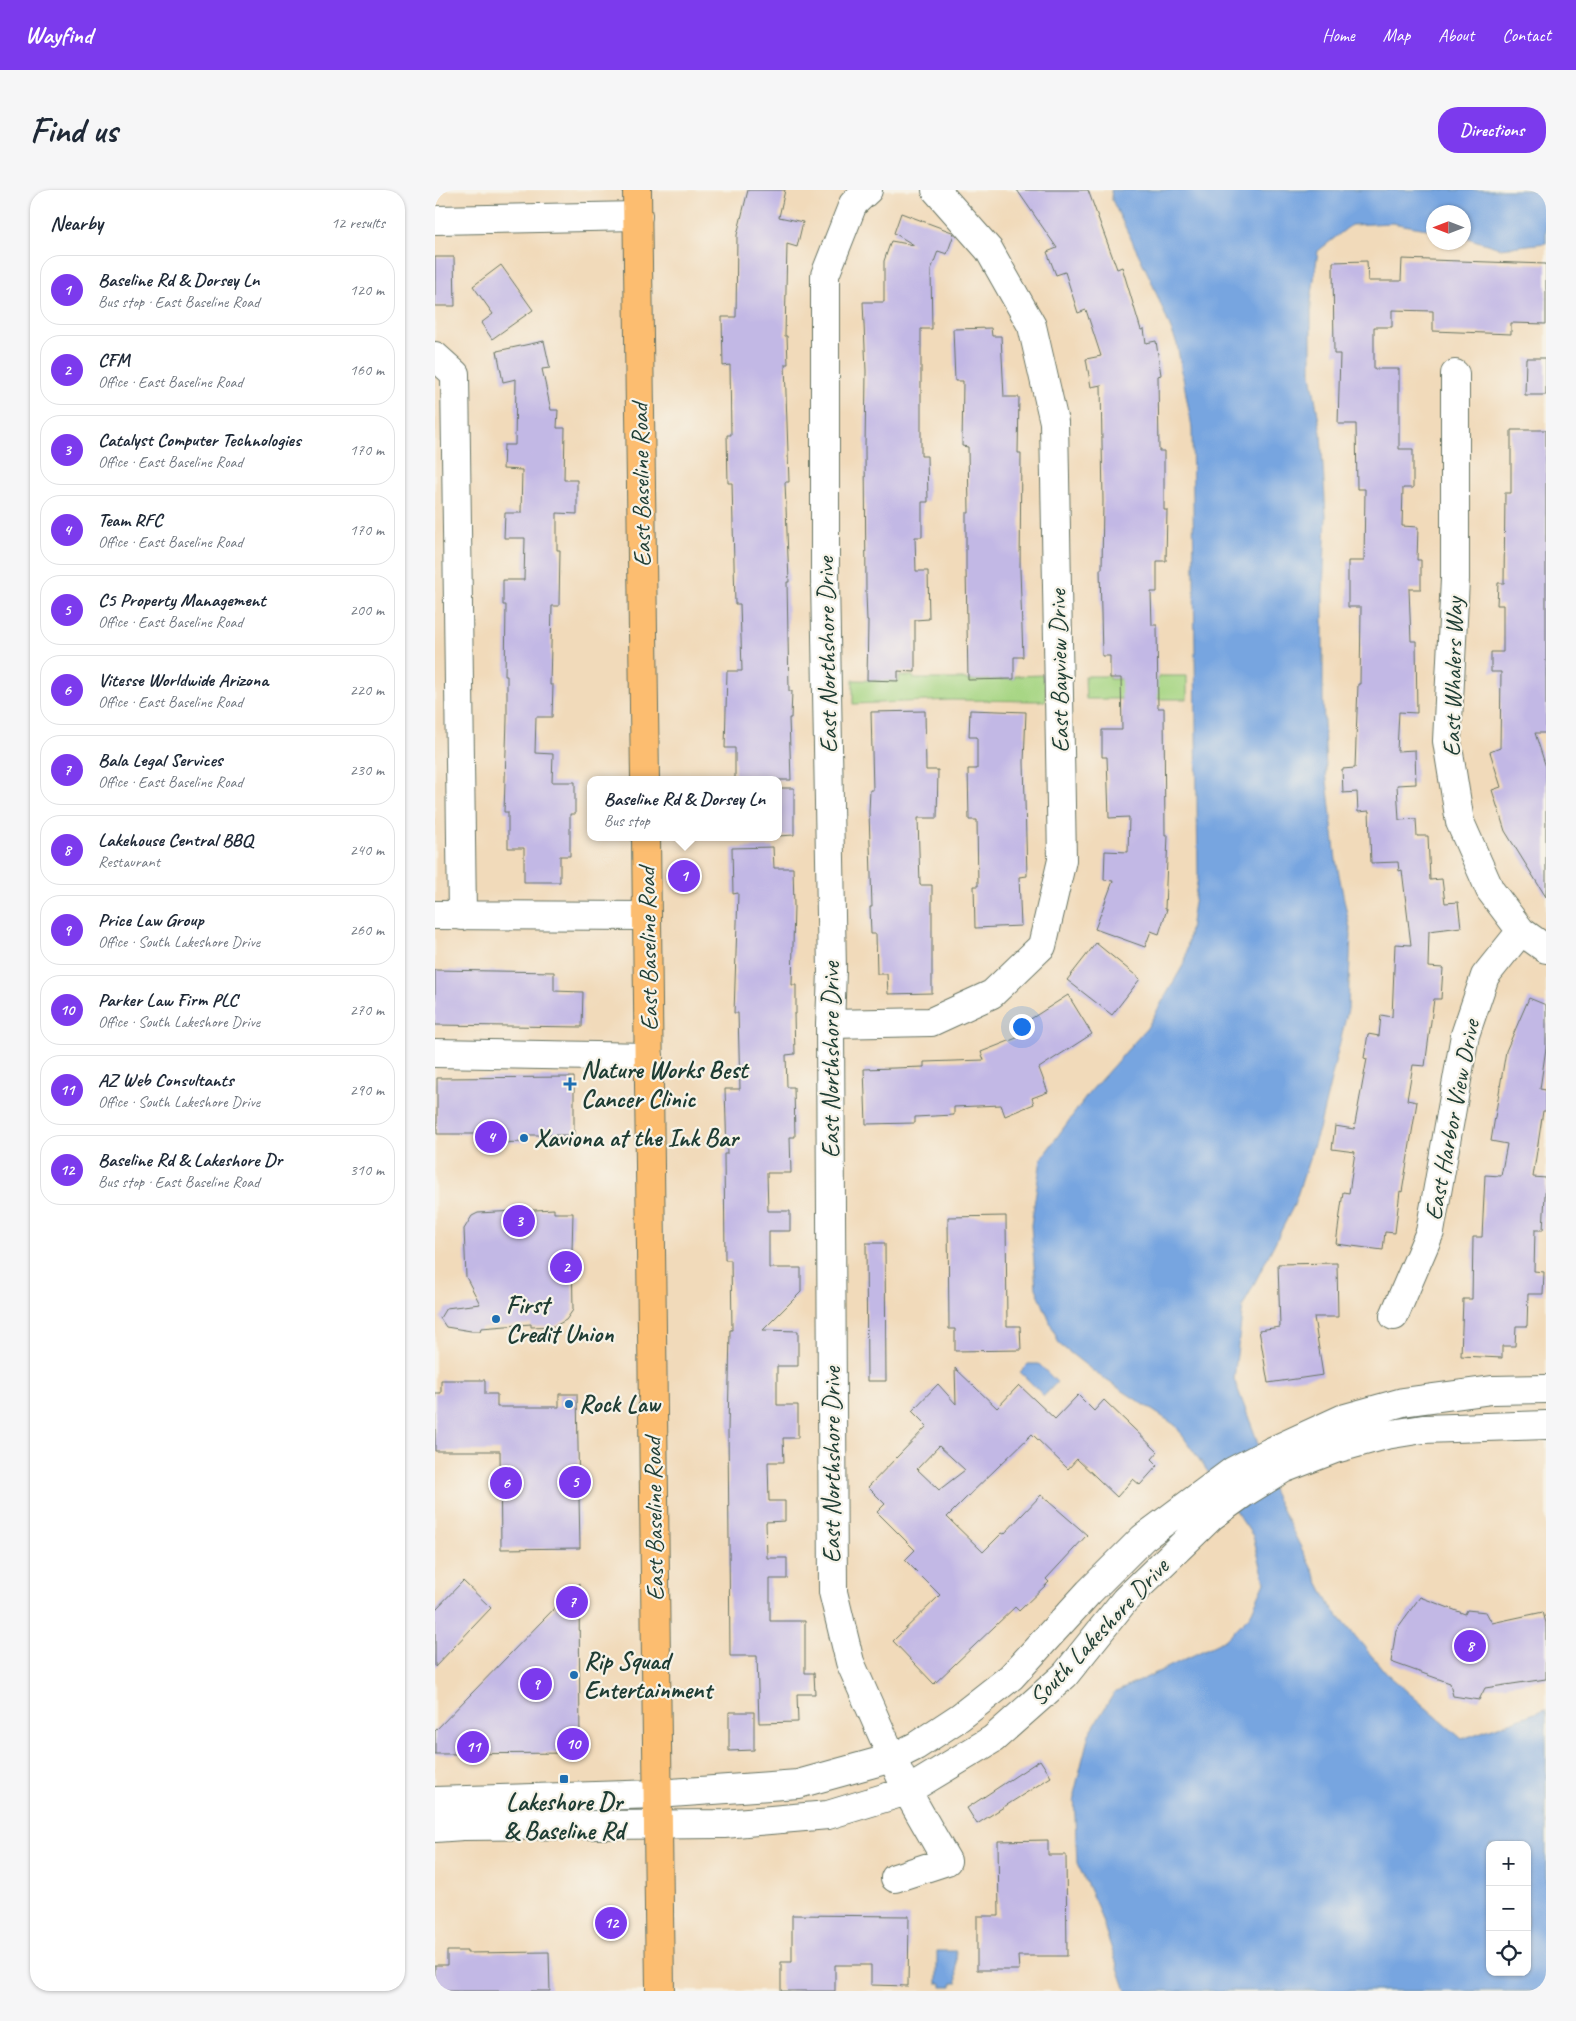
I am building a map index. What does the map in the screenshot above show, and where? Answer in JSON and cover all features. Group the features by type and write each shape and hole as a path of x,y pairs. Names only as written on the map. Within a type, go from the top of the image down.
{"main road":[{"name":"East Baseline Road","path":"637,203 645,776"},
{"name":"East Baseline Road","path":"646,841 660,1991"}],"street":[{"name":"East Northshore Drive","path":"867,190 853,204 825,275 825,579 832,971 830,1024 833,1592 850,1662 907,1792 947,1861 895,1878"},
{"name":"East Bayview Drive","path":"830,1024 931,1022 991,994 1042,946 1062,860 1055,422 1032,326 989,250 936,190"},
{"path":"435,220 637,203"},
{"path":"445,365 462,916"},
{"name":"East Whalers Way","path":"1455,374 1455,579 1447,741 1460,822 1490,890 1521,931 1546,949"},
{"path":"435,915 647,916"},
{"name":"East Harbor View Drive","path":"1394,1316 1430,1232 1465,1035 1485,976 1521,931"},
{"path":"435,1053 649,1057"},
{"name":"South Lakeshore Drive","path":"435,1801 657,1794 797,1784 892,1758 916,1746 959,1717 1011,1677 1089,1592 1143,1538 1204,1507 1243,1493 1276,1460 1342,1419 1403,1402 1492,1390 1546,1389"},
{"name":"South Lakeshore Drive","path":"1276,1460 1386,1435 1423,1429 1546,1425"},
{"name":"South Lakeshore Drive","path":"435,1828 463,1826 724,1824 829,1815 907,1792 993,1739 1065,1675 1125,1600 1204,1507"}],"green space":[{"path":"1045,675 1046,701 951,700 853,704 853,680 899,681 899,676 913,676 914,679 967,679 967,681 1014,679 1015,676"},
{"path":"1085,676 1109,676 1109,679 1159,679 1160,676 1187,676 1187,699 1086,699"}],"water":[{"path":"1111,190 1546,190 1546,243 1500,248 1471,239 1471,205 1426,205 1426,229 1392,223 1351,225 1318,251 1311,301 1311,374 1321,433 1326,516 1323,597 1323,699 1326,772 1336,860 1351,934 1348,1009 1319,1129 1294,1205 1243,1306 1234,1379 1254,1432 1273,1492 1331,1607 1386,1673 1462,1739 1546,1709 1546,1991 1126,1991 1097,1906 1077,1863 1074,1794 1089,1734 1114,1693 1225,1640 1250,1615 1265,1582 1253,1536 1175,1425 1097,1374 1059,1344 1036,1288 1031,1225 1041,1159 1089,1093 1147,1028 1185,962 1198,876 1192,428 1177,344 1150,278 1112,200"},
{"path":"1028,1364 1039,1364 1057,1382 1044,1396 1020,1372"},
{"path":"937,1951 956,1951 957,1983 952,1983 952,1987 942,1987 942,1983 937,1983"}],"building":[{"path":"748,190 785,190 779,217 803,222 797,247 787,244 785,336 787,336 788,364 785,364 789,482 785,482 789,582 787,582 789,691 792,691 791,718 789,718 791,780 782,780 782,776 735,776 735,748 725,748 727,671 742,671 740,604 735,604 732,483 728,483 727,435 731,435 730,365 723,366 722,317 736,317 737,235"},
{"path":"1017,190 1088,190 1117,269 1122,267 1141,330 1144,329 1146,343 1156,341 1161,375 1158,376 1159,451 1164,451 1164,510 1167,510 1166,561 1157,561 1157,592 1151,592 1152,625 1157,625 1158,708 1164,708 1165,835 1168,835 1165,909 1167,909 1159,934 1151,931 1145,947 1095,929 1113,881 1104,880 1105,851 1128,852 1129,817 1109,818 1107,757 1102,757 1102,730 1122,730 1121,678 1110,678 1110,656 1102,656 1100,569 1102,569 1103,501 1101,385 1091,387 1086,359 1101,356 1086,310 1078,313 1065,272 1056,275 1047,252 1057,248"},
{"path":"901,213 954,234 947,254 938,251 931,270 932,329 921,329 921,456 927,456 928,502 922,502 922,537 915,537 916,571 928,571 929,619 915,620 915,672 898,671 898,681 867,680 866,371 863,302 884,302 884,261 891,241 914,245 894,233"},
{"path":"435,257 454,257 455,306 435,306"},
{"path":"1402,259 1546,264 1546,324 1511,323 1511,334 1433,331 1433,311 1392,310 1392,327 1374,327 1374,369 1399,369 1399,449 1413,449 1413,488 1403,488 1402,526 1418,527 1417,560 1421,560 1421,589 1409,589 1411,641 1416,641 1417,713 1399,712 1397,751 1415,750 1416,784 1397,785 1399,820 1416,819 1417,836 1428,836 1430,880 1442,879 1445,903 1458,902 1461,927 1429,931 1428,967 1443,968 1441,999 1434,999 1425,1066 1413,1065 1407,1100 1417,1102 1402,1192 1400,1191 1395,1233 1385,1232 1383,1250 1336,1244 1343,1192 1349,1193 1355,1152 1332,1149 1335,1126 1354,1129 1367,1059 1364,1058 1368,1034 1379,1036 1381,1015 1392,1017 1395,944 1411,945 1402,870 1399,871 1398,862 1371,863 1369,811 1358,812 1357,792 1343,793 1342,769 1355,768 1358,684 1360,684 1361,607 1348,607 1348,561 1364,561 1365,489 1357,489 1356,424 1338,424 1340,354 1334,354 1333,262 1367,261 1368,281 1401,281"},
{"path":"501,265 533,310 492,339 481,323 493,314 473,286"},
{"path":"991,328 992,336 1001,336 1004,397 1019,397 1018,453 1021,453 1020,570 1023,657 1014,657 1014,679 968,680 966,513 969,513 968,447 962,446 963,381 955,381 953,329"},
{"path":"544,341 550,368 542,369 551,410 558,410 557,428 565,428 564,480 577,480 577,514 557,513 557,550 560,550 559,606 552,606 550,685 553,685 552,717 536,717 535,753 553,754 552,782 575,782 575,814 570,814 570,856 560,856 560,882 524,882 524,848 508,848 508,812 504,812 507,676 505,676 506,605 503,605 503,580 524,580 525,538 504,538 505,513 521,513 522,470 503,469 504,445 515,445 516,379 503,382 497,351"},
{"path":"1526,358 1546,358 1546,395 1525,395"},
{"path":"1511,430 1546,430 1546,733 1535,733 1546,767 1546,897 1505,831 1492,790 1501,787 1490,752 1500,748 1501,672 1491,672 1491,652 1503,652 1503,605 1497,605 1498,583 1504,583 1505,493 1511,493"},
{"path":"970,710 1026,712 1024,762 1027,876 1019,877 1021,926 975,928 974,886 978,886 977,820 969,820 968,769 977,769 977,737 969,737"},
{"path":"925,711 926,770 938,770 937,818 918,818 920,885 932,885 932,993 888,994 887,974 877,974 876,934 871,934 869,812 870,790 873,790 871,712"},
{"path":"782,788 794,788 794,835 782,836"},
{"path":"773,847 774,868 793,868 792,985 796,985 796,1014 794,1014 795,1054 786,1055 787,1087 794,1087 795,1137 790,1137 791,1173 767,1173 768,1211 790,1211 790,1231 769,1231 769,1268 801,1268 801,1292 763,1330 798,1331 798,1366 777,1366 777,1405 798,1405 798,1438 783,1438 784,1462 768,1462 769,1501 785,1501 785,1521 766,1522 767,1558 787,1558 787,1579 770,1579 770,1621 805,1621 805,1673 814,1673 815,1694 797,1694 798,1722 759,1723 757,1656 730,1656 728,1430 730,1330 732,1330 731,1260 725,1260 724,1154 727,1154 725,1089 740,1089 738,1013 734,1013 738,893 733,894 732,848"},
{"path":"1096,943 1140,979 1112,1015 1067,980"},
{"path":"435,970 554,972 554,991 583,992 582,1027 435,1025"},
{"path":"1068,995 1092,1034 1039,1068 1048,1092 1032,1098 1034,1104 1005,1116 1001,1105 954,1107 954,1115 915,1117 915,1123 866,1124 864,1069 924,1067 924,1062 984,1060 981,1052 1032,1032 1026,1022"},
{"path":"1529,998 1546,1005 1546,1048 1540,1089 1546,1090 1546,1111 1543,1111 1533,1177 1546,1178 1543,1230 1535,1230 1534,1271 1544,1272 1543,1294 1528,1294 1527,1326 1516,1326 1515,1346 1502,1346 1502,1358 1461,1356 1463,1299 1472,1299 1473,1237 1482,1237 1485,1175 1501,1176 1507,1144 1491,1141 1506,1051"},
{"path":"574,1077 574,1135 528,1135 528,1142 483,1143 483,1134 437,1134 437,1078"},
{"path":"554,1209 554,1213 573,1213 573,1310 566,1320 555,1326 531,1327 531,1324 481,1328 480,1331 446,1327 440,1318 446,1308 480,1304 466,1277 464,1229 472,1216 478,1213"},
{"path":"1006,1216 1007,1326 1020,1326 1021,1350 955,1351 955,1329 949,1329 948,1217"},
{"path":"866,1243 885,1243 886,1381 867,1381"},
{"path":"1337,1263 1338,1317 1314,1317 1323,1375 1268,1383 1259,1330 1280,1327 1278,1264"},
{"path":"955,1368 997,1408 1019,1385 1055,1419 1078,1395 1094,1411 1104,1400 1158,1452 1152,1459 1158,1465 1140,1485 1133,1479 1117,1497 1077,1459 1068,1469 1032,1434 964,1500 947,1517 983,1552 1002,1533 1004,1534 1041,1495 1087,1535 1046,1579 1049,1582 1019,1611 1015,1607 934,1684 893,1641 940,1595 905,1560 915,1550 877,1512 885,1504 868,1487 927,1426 912,1411 938,1384 956,1404","holes":["939,1446 965,1470 939,1490 917,1469"]},
{"path":"441,1380 485,1380 485,1394 497,1394 497,1407 559,1407 559,1394 577,1394 580,1548 501,1549 500,1451 435,1451 435,1393 441,1393"},
{"path":"463,1581 491,1608 435,1667 435,1610"},
{"path":"579,1583 580,1753 435,1754 435,1731"},
{"path":"1420,1597 1465,1614 1467,1610 1486,1612 1492,1623 1543,1612 1546,1623 1546,1679 1485,1688 1479,1700 1453,1696 1450,1683 1391,1662 1396,1630"},
{"path":"729,1712 754,1712 754,1750 729,1751"},
{"path":"1040,1760 1051,1777 977,1824 967,1808"},
{"path":"1048,1840 1048,1855 1066,1855 1067,1956 1018,1956 1019,1970 977,1970 977,1916 999,1916 998,1841"},
{"path":"792,1915 909,1916 908,1986 871,1985 871,1965 835,1965 835,1991 781,1991 781,1962 792,1962"},
{"path":"447,1951 467,1951 467,1953 549,1952 550,1991 435,1991 435,1965 447,1965"}],"place":[{"name":"Baseline Rd & Dorsey Ln","path":"684,876"},
{"name":"Nature Works Best Cancer Clinic","path":"570,1084"},
{"name":"Team RFC","path":"491,1137"},
{"name":"Xaviona at the Ink Bar","path":"524,1138"},
{"name":"Catalyst Computer Technologies","path":"519,1221"},
{"name":"CFM","path":"566,1267"},
{"name":"First Credit Union","path":"496,1319"},
{"name":"Rock Law","path":"569,1404"},
{"name":"C5 Property Management","path":"575,1482"},
{"name":"Vitesse Worldwide Arizona","path":"506,1483"},
{"name":"Bala Legal Services","path":"572,1602"},
{"name":"Lakehouse Central BBQ","path":"1470,1646"},
{"name":"Rip Squad Entertainment","path":"574,1675"},
{"name":"Price Law Group","path":"536,1684"},
{"name":"Parker Law Firm PLC","path":"573,1744"},
{"name":"AZ Web Consultants","path":"473,1747"},
{"name":"Lakeshore Dr & Baseline Rd","path":"564,1779"},
{"name":"Baseline Rd & Lakeshore Dr","path":"611,1923"}]}
